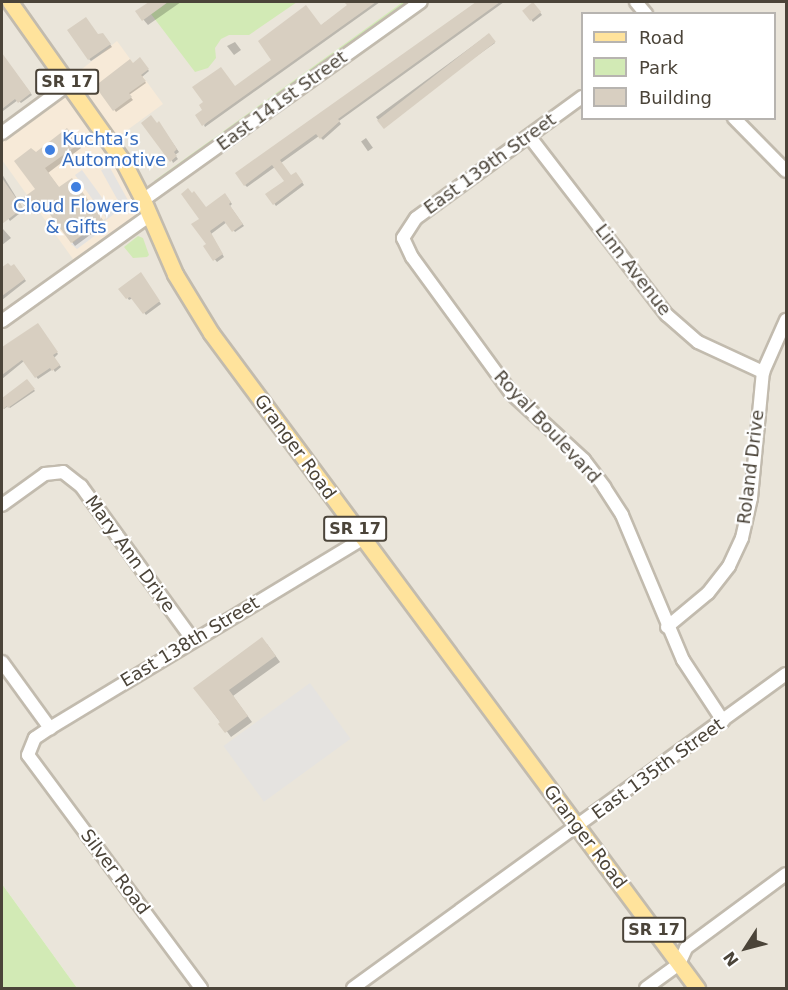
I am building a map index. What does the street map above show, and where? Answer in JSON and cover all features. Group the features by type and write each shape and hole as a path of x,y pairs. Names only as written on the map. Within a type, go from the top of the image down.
{"main road":[{"name":"Granger Road","path":"10,2 110,142 143,200 176,274 204,322 362,539 697,988"}],"street":[{"name":"East 141st Street","path":"143,200 421,2"},
{"path":"2,133 69,84"},
{"name":"East 139th Street","path":"404,238 416,218 581,98"},
{"path":"736,120 786,171"},
{"name":"Linn Avenue","path":"530,136 667,315 698,342 763,372"},
{"path":"2,321 150,215"},
{"name":"Royal Boulevard","path":"404,238 412,257 511,393 584,460 604,487 622,515 683,660 723,721"},
{"name":"Roland Drive","path":"668,627 708,593 729,566 742,538 751,498 763,372 786,320"},
{"name":"Mary Ann Drive","path":"2,505 45,474 63,472 81,486 193,640"},
{"name":"East 138th Street","path":"28,755 35,738 50,728 362,539"},
{"path":"2,662 50,728"},
{"name":"East 135th Street","path":"353,988 786,674"},
{"name":"Silver Road","path":"28,755 201,988"},
{"path":"646,988 679,964 686,948 786,874"}],"shaded area":[{"path":"2,2 786,2 786,988 77,988 2,884"},
{"path":"117,41 163,104 111,142 150,215 78,266 2,160 2,133"},
{"path":"109,166 133,210 125,214 101,170"},
{"path":"82,170 114,214 105,221 108,226 77,249 71,244 106,218 75,175"},
{"path":"310,683 351,739 264,802 223,746"}],"green space":[{"path":"168,2 297,2 249,35 229,35 221,39 215,48 216,58 208,68 195,72 151,14"},
{"path":"403,2 409,2 158,181 154,181"},
{"path":"138,236 143,238 149,255 147,257 133,258 124,247"},
{"path":"2,884 77,988 2,988"}],"building":[{"path":"149,2 168,2 142,21 135,11"},
{"path":"344,2 376,2 202,126 195,115 202,110 199,105 203,102 192,87 221,67 235,86 271,60 258,41 306,5 321,25 347,5"},
{"path":"476,2 500,2 338,119 340,121 320,139 316,134 280,160 291,175 296,172 303,182 273,205 265,194 284,181 272,165 244,186 235,173"},
{"path":"533,2 541,12 530,21 522,11"},
{"path":"86,17 98,34 103,33 111,44 88,60 67,30"},
{"path":"489,33 496,42 384,129 377,120"},
{"path":"2,53 31,93 18,103 15,99 2,109"},
{"path":"140,57 149,69 141,75 146,81 129,93 132,97 113,111 95,86 130,59 133,63"},
{"path":"151,115 157,123 159,121 177,149 174,152 177,156 170,162 141,123"},
{"path":"67,128 79,144 45,168 59,187 72,178 103,220 71,243 40,201 27,210 20,200 35,189 14,161 31,148 36,152"},
{"path":"2,178 23,208 2,224"},
{"path":"188,188 192,193 194,191 206,207 225,193 231,202 229,204 243,224 232,232 224,221 210,231 223,254 213,261 203,246 206,244 191,224 199,219 181,194"},
{"path":"8,263 11,266 14,264 25,279 2,296 2,267"},
{"path":"141,272 160,301 143,314 130,297 126,299 118,289"},
{"path":"38,323 58,352 53,355 60,365 52,371 50,368 35,378 22,360 2,375 2,347"},
{"path":"27,379 35,389 2,410 2,398"},
{"path":"262,637 276,656 229,690 248,716 225,733 218,724 220,722 193,688"}],"place":[{"name":"Kuchta’s Automotive","path":"50,150"},
{"name":"Cloud Flowers & Gifts","path":"76,187"}]}
